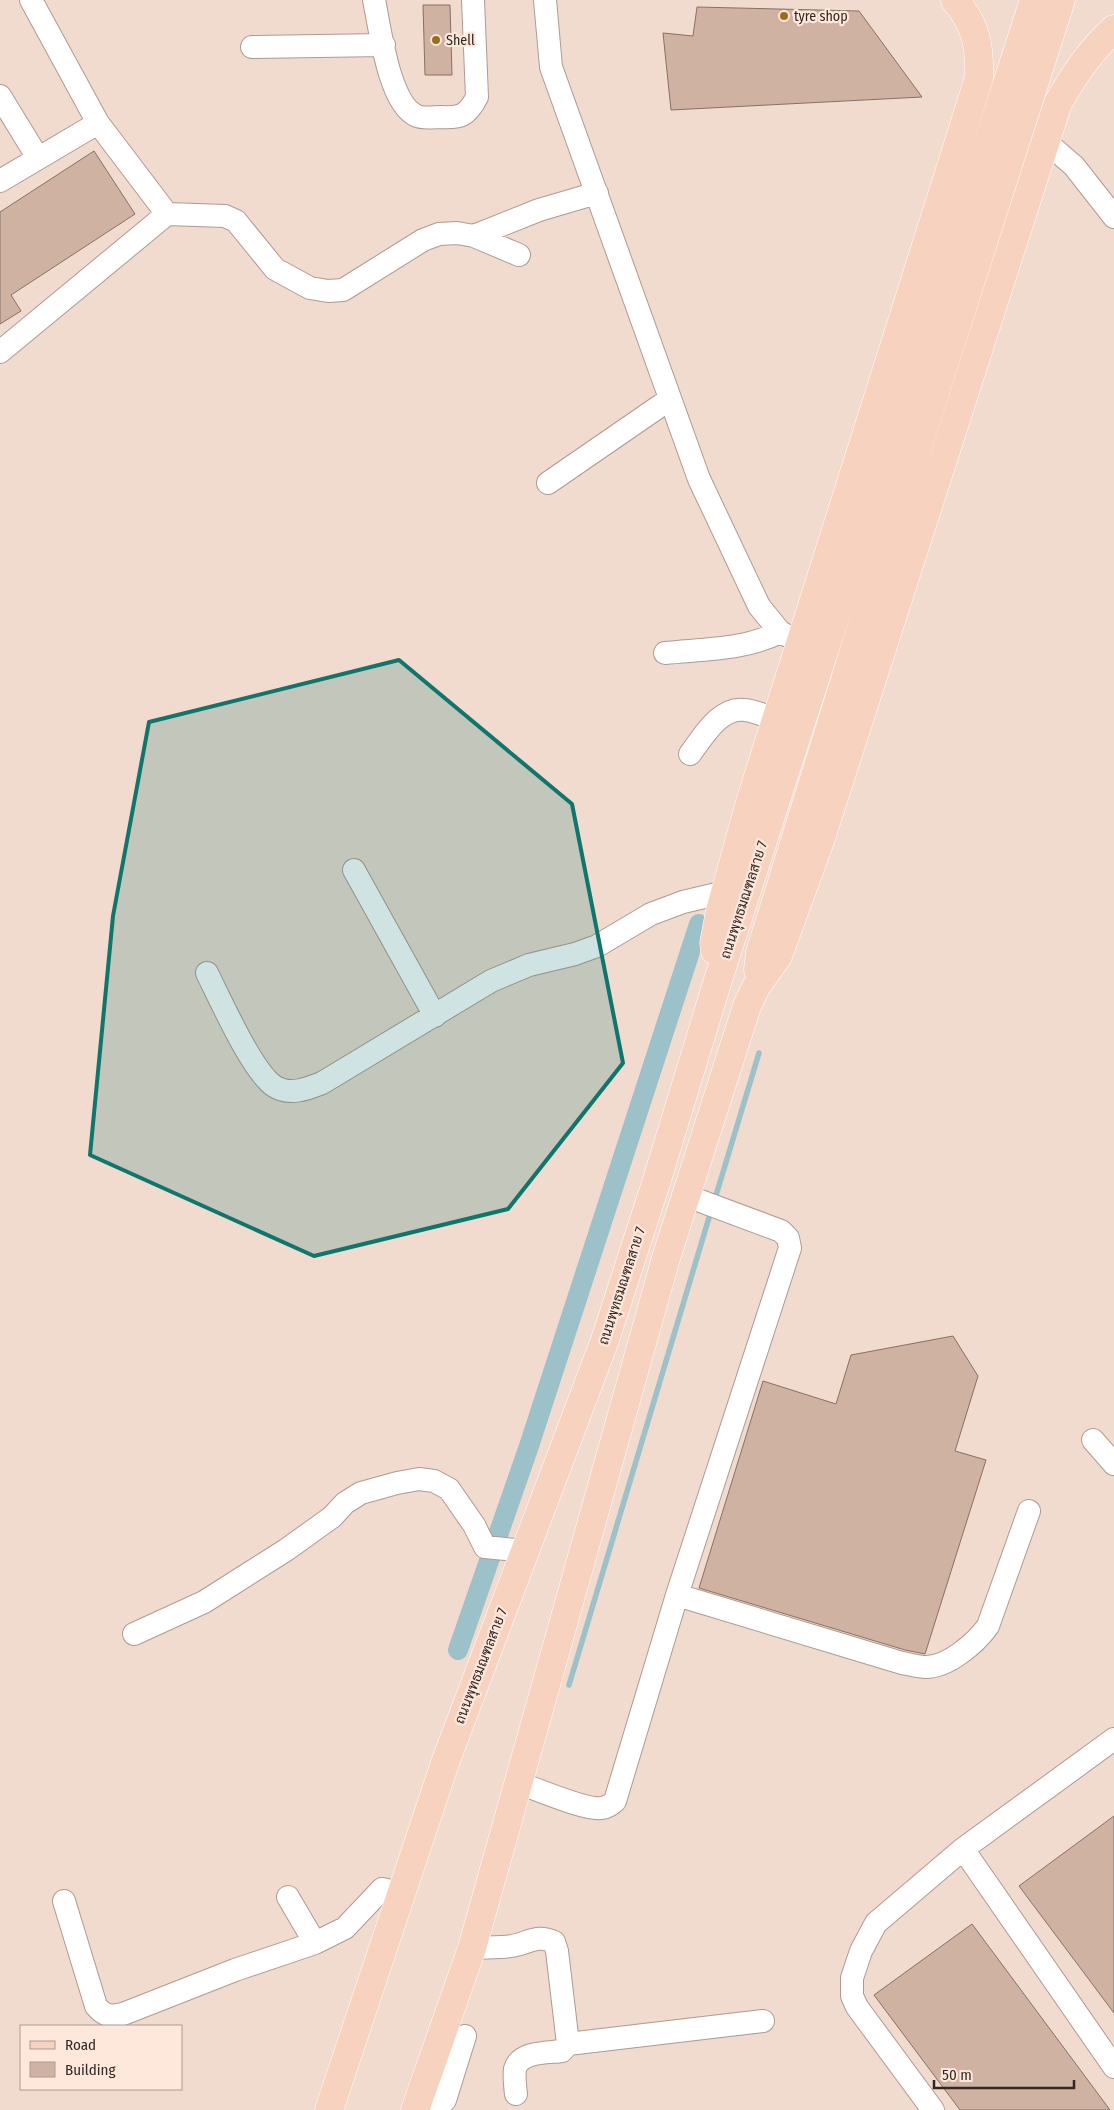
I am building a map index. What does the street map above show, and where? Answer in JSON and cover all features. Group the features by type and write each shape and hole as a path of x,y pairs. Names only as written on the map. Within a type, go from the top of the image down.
{"main road":[{"path":"718,980 714,943 725,892 775,719 790,637 980,78 980,52 974,28 955,0"},
{"path":"756,987 760,953 901,457 1034,0"},
{"path":"901,457 1060,0"},
{"path":"430,2105 472,1948 666,1258 748,1006 756,987 778,956 820,841 1058,103 1077,70 1100,41 1114,29"},
{"name":"ถนนพุทธมณฑลสาย 7","path":"328,2110 446,1760 605,1340 656,1183 718,980 901,457"}],"street":[{"path":"31,0 98,123 167,214"},
{"path":"374,0 396,91 406,108 418,117 458,118 470,110 477,97 474,0"},
{"path":"545,0 551,67 699,479 759,606 790,637"},
{"path":"252,47 384,45"},
{"path":"0,96 38,158"},
{"path":"0,181 98,123"},
{"path":"1045,141 1074,166 1114,217"},
{"path":"474,236 539,210 596,193"},
{"path":"0,352 167,214 225,216 236,221 275,269 310,288 328,292 343,290 423,240 439,234 457,233 474,236 519,255"},
{"path":"548,483 670,399"},
{"path":"666,653 748,645 764,640 790,637"},
{"path":"690,754 715,723 724,715 745,710 775,719"},
{"path":"354,870 435,1016"},
{"path":"207,972 239,1036 262,1075 274,1087 288,1091 304,1091 322,1083 491,982 528,965 575,954 597,946 650,914 682,902 725,892"},
{"path":"519,1783 600,1809 610,1806 615,1800 677,1595 790,1248 788,1238 781,1232 687,1196"},
{"path":"1093,1440 1114,1464"},
{"path":"134,1634 204,1602 286,1550 332,1517 345,1503 361,1493 397,1483 419,1479 434,1481 449,1489 474,1525 485,1547 526,1552"},
{"path":"677,1595 902,1663 926,1667 941,1664 981,1635 988,1626 1029,1511"},
{"path":"933,2110 857,2007 852,1996 852,1978 876,1923 963,1849 1114,1739"},
{"path":"963,1849 1114,2067"},
{"path":"64,1901 96,2006 106,2015 123,2014 235,1970 315,1944 345,1928 382,1889 402,1893"},
{"path":"288,1897 315,1944"},
{"path":"472,1948 513,1946 532,1939 544,1938 554,1942 557,1951 568,2044"},
{"path":"516,2094 515,2070 520,2061 526,2056 562,2051 568,2044 763,2021"},
{"path":"430,2105 465,2036"}],"highlighted area":[{"path":"399,660 572,804 623,1063 508,1209 314,1256 90,1155 113,916 149,722"}],"building":[{"path":"423,5 450,5 452,75 425,75"},
{"path":"697,7 859,11 922,97 671,110 663,33 693,36"},
{"path":"94,151 135,214 11,295 21,311 0,324 0,212"},
{"path":"953,1336 978,1376 955,1451 986,1460 925,1654 905,1650 699,1588 763,1381 836,1404 851,1355"},
{"path":"1114,1816 1114,2013 1019,1886"},
{"path":"972,1924 1110,2110 960,2110 874,1995"}],"waterway":[{"path":"458,1650 529,1446 699,924"},
{"path":"714,1202 759,1053"},
{"path":"569,1685 711,1211"}],"place":[{"name":"tyre shop","path":"784,16"},
{"name":"Shell","path":"436,40"}]}
